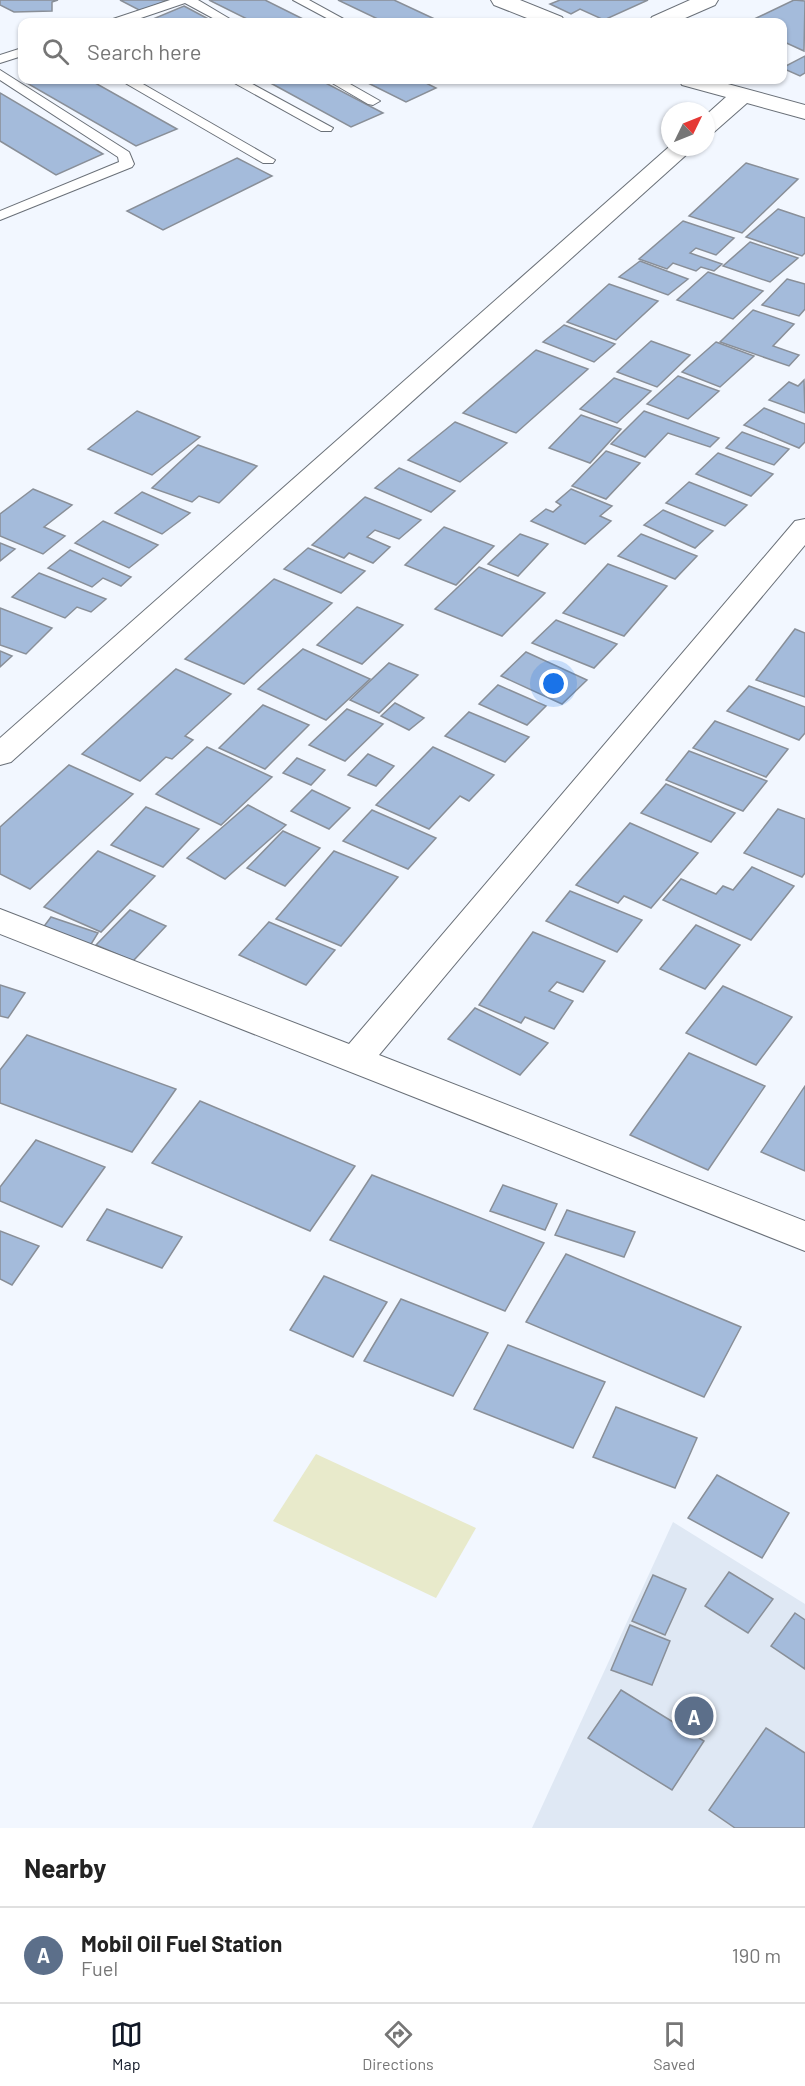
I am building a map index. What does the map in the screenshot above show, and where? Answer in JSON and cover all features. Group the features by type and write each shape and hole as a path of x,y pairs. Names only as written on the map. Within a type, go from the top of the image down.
{"street":[{"path":"502,0 545,18"},
{"path":"669,18 707,0"},
{"path":"705,84 805,112"},
{"path":"715,119 743,94"},
{"path":"0,755 674,156"},
{"path":"356,1059 805,527"},
{"path":"0,921 805,1236"}],"lane":[{"path":"135,18 182,0"},
{"path":"188,0 222,18"},
{"path":"298,0 335,18"},
{"path":"0,59 18,53"},
{"path":"0,74 124,155 127,164 105,175 0,216"},
{"path":"134,84 268,160"},
{"path":"244,84 326,128"},
{"path":"341,84 373,101"}],"shaded area":[{"path":"673,1522 805,1604 805,1828 532,1828"}],"green space":[{"path":"316,1454 476,1528 436,1598 273,1521"}],"building":[{"path":"0,0 58,0 52,2 52,11 14,12 0,5"},
{"path":"120,0 168,0 141,11"},
{"path":"209,0 265,0 301,18 245,18"},
{"path":"338,0 394,0 432,18 376,18"},
{"path":"560,0 648,0 608,18 600,18 580,9 571,14 550,4"},
{"path":"794,0 805,1 804,51 787,43 787,18 756,18"},
{"path":"184,6 206,18 155,18"},
{"path":"805,56 805,73 800,76 787,70 787,65"},
{"path":"28,84 97,84 177,129 136,146"},
{"path":"272,84 328,84 383,113 351,127"},
{"path":"370,84 428,84 436,88 406,102"},
{"path":"0,93 103,154 56,175 0,141"},
{"path":"237,158 272,176 163,230 127,211"},
{"path":"746,163 798,179 742,233 689,216"},
{"path":"778,209 805,218 805,253 802,256 746,237"},
{"path":"683,221 734,238 716,255 696,248 690,253 722,264 714,271 701,267 696,271 673,263 667,269 639,259"},
{"path":"750,242 798,258 770,282 723,266"},
{"path":"640,261 688,279 668,295 619,277"},
{"path":"708,272 763,291 733,319 677,300"},
{"path":"787,279 805,284 805,309 799,316 762,305"},
{"path":"609,284 658,301 616,340 567,322"},
{"path":"753,310 794,324 773,346 799,355 789,366 720,342"},
{"path":"564,325 615,344 594,362 543,342"},
{"path":"651,341 690,355 657,387 617,372"},
{"path":"716,342 754,356 720,387 682,372"},
{"path":"536,350 588,369 516,433 463,413"},
{"path":"678,376 719,391 688,419 647,404"},
{"path":"614,378 651,391 617,423 580,409"},
{"path":"804,380 805,413 769,400 789,382 798,386"},
{"path":"764,408 805,424 805,442 799,448 744,425"},
{"path":"137,411 200,437 152,475 88,449"},
{"path":"644,411 719,438 710,447 668,433 645,457 611,444"},
{"path":"581,415 621,429 590,463 549,448"},
{"path":"455,422 507,443 460,482 408,460"},
{"path":"742,432 789,449 774,465 726,448"},
{"path":"198,445 257,466 219,503 199,496 192,502 152,488"},
{"path":"606,451 640,463 606,499 572,486"},
{"path":"718,453 773,474 751,496 696,474"},
{"path":"399,468 455,491 431,512 375,488"},
{"path":"689,482 747,505 725,526 666,503"},
{"path":"33,489 72,505 44,527 65,536 43,554 0,536 0,514"},
{"path":"571,489 612,506 600,516 611,521 585,544 531,521 546,509 553,512 561,505 556,502"},
{"path":"142,492 190,513 162,534 115,513"},
{"path":"365,497 421,520 399,539 375,530 367,537 390,547 373,563 349,553 344,558 312,545"},
{"path":"663,510 713,531 695,548 644,525"},
{"path":"103,521 158,545 129,568 75,543"},
{"path":"444,527 494,546 456,585 405,565"},
{"path":"520,534 548,544 518,576 488,564"},
{"path":"641,534 697,556 675,579 618,556"},
{"path":"0,543 15,549 0,561"},
{"path":"308,548 365,571 341,593 284,569"},
{"path":"70,550 131,577 121,586 103,578 92,587 48,568"},
{"path":"608,564 667,586 624,636 563,613"},
{"path":"479,567 545,593 502,636 435,609"},
{"path":"39,573 106,599 91,612 77,607 65,618 12,597"},
{"path":"274,579 332,603 244,684 185,659"},
{"path":"357,607 403,625 362,664 317,645"},
{"path":"0,608 52,628 26,654 0,645"},
{"path":"556,620 617,644 594,668 532,643"},
{"path":"795,629 805,633 805,697 756,680"},
{"path":"303,649 370,679 326,720 258,689"},
{"path":"0,651 12,656 0,667"},
{"path":"526,652 587,680 562,704 501,676"},
{"path":"389,663 418,675 379,713 350,700"},
{"path":"176,669 231,694 185,736 193,740 172,759 166,757 140,781 82,754"},
{"path":"498,685 546,706 527,725 479,704"},
{"path":"749,686 805,707 805,733 799,740 727,711"},
{"path":"395,703 424,718 409,730 381,716"},
{"path":"263,705 309,725 265,769 219,748"},
{"path":"347,709 383,724 345,761 309,745"},
{"path":"469,712 529,737 505,762 445,736"},
{"path":"715,721 788,749 766,777 693,748"},
{"path":"207,747 272,777 221,825 156,794"},
{"path":"433,747 494,775 469,801 460,796 429,829 376,805"},
{"path":"689,751 767,781 743,811 666,780"},
{"path":"368,754 394,766 376,786 348,775"},
{"path":"297,758 325,770 311,785 283,773"},
{"path":"69,765 133,794 30,889 0,874 0,827"},
{"path":"666,784 735,813 711,842 641,813"},
{"path":"312,790 350,808 329,829 291,811"},
{"path":"248,805 286,825 225,879 187,858"},
{"path":"146,807 199,829 163,867 111,845"},
{"path":"778,809 805,819 805,873 802,877 744,853"},
{"path":"372,810 436,838 408,869 343,841"},
{"path":"630,823 698,853 651,908 624,896 618,903 576,885"},
{"path":"283,831 320,848 285,886 247,868"},
{"path":"98,851 155,876 101,932 44,907"},
{"path":"334,851 398,877 341,946 276,919"},
{"path":"752,867 794,886 751,940 663,900 681,879 716,894 723,886 733,890"},
{"path":"570,891 642,920 617,952 546,921"},
{"path":"130,910 166,926 133,961 96,945"},
{"path":"51,917 98,933 88,949 39,933"},
{"path":"269,922 335,950 306,985 239,955"},
{"path":"696,925 740,945 705,989 660,969"},
{"path":"533,932 605,961 583,992 557,982 549,991 573,1001 554,1029 525,1017 521,1023 479,1005"},
{"path":"0,985 25,993 8,1018 0,1016"},
{"path":"723,986 792,1017 756,1065 686,1033"},
{"path":"475,1008 548,1043 520,1075 448,1039"},
{"path":"27,1035 176,1089 132,1152 0,1103 0,1070"},
{"path":"689,1053 765,1086 708,1170 630,1135"},
{"path":"805,1086 805,1171 761,1152"},
{"path":"200,1101 355,1166 310,1231 152,1163"},
{"path":"36,1140 105,1167 62,1227 0,1201 0,1187"},
{"path":"372,1175 544,1243 505,1311 330,1240"},
{"path":"503,1185 557,1204 545,1230 490,1211"},
{"path":"107,1209 182,1237 162,1268 87,1240"},
{"path":"567,1210 635,1232 624,1257 555,1235"},
{"path":"0,1231 39,1246 12,1285 0,1279"},
{"path":"566,1254 741,1327 704,1397 526,1322"},
{"path":"324,1276 387,1302 353,1357 290,1330"},
{"path":"401,1299 488,1333 453,1396 364,1361"},
{"path":"508,1345 605,1382 573,1448 474,1409"},
{"path":"616,1407 697,1438 675,1488 593,1457"},
{"path":"717,1475 789,1513 762,1558 688,1518"},
{"path":"729,1572 773,1599 748,1633 705,1606"},
{"path":"653,1575 686,1589 665,1635 632,1621"},
{"path":"795,1613 805,1620 805,1669 771,1646"},
{"path":"630,1625 670,1641 652,1685 611,1670"},
{"path":"621,1690 704,1741 672,1790 588,1738"},
{"path":"766,1728 805,1753 805,1828 735,1828 709,1810"}],"place":[{"name":"Mobil Oil Fuel Station","path":"694,1716"}]}
